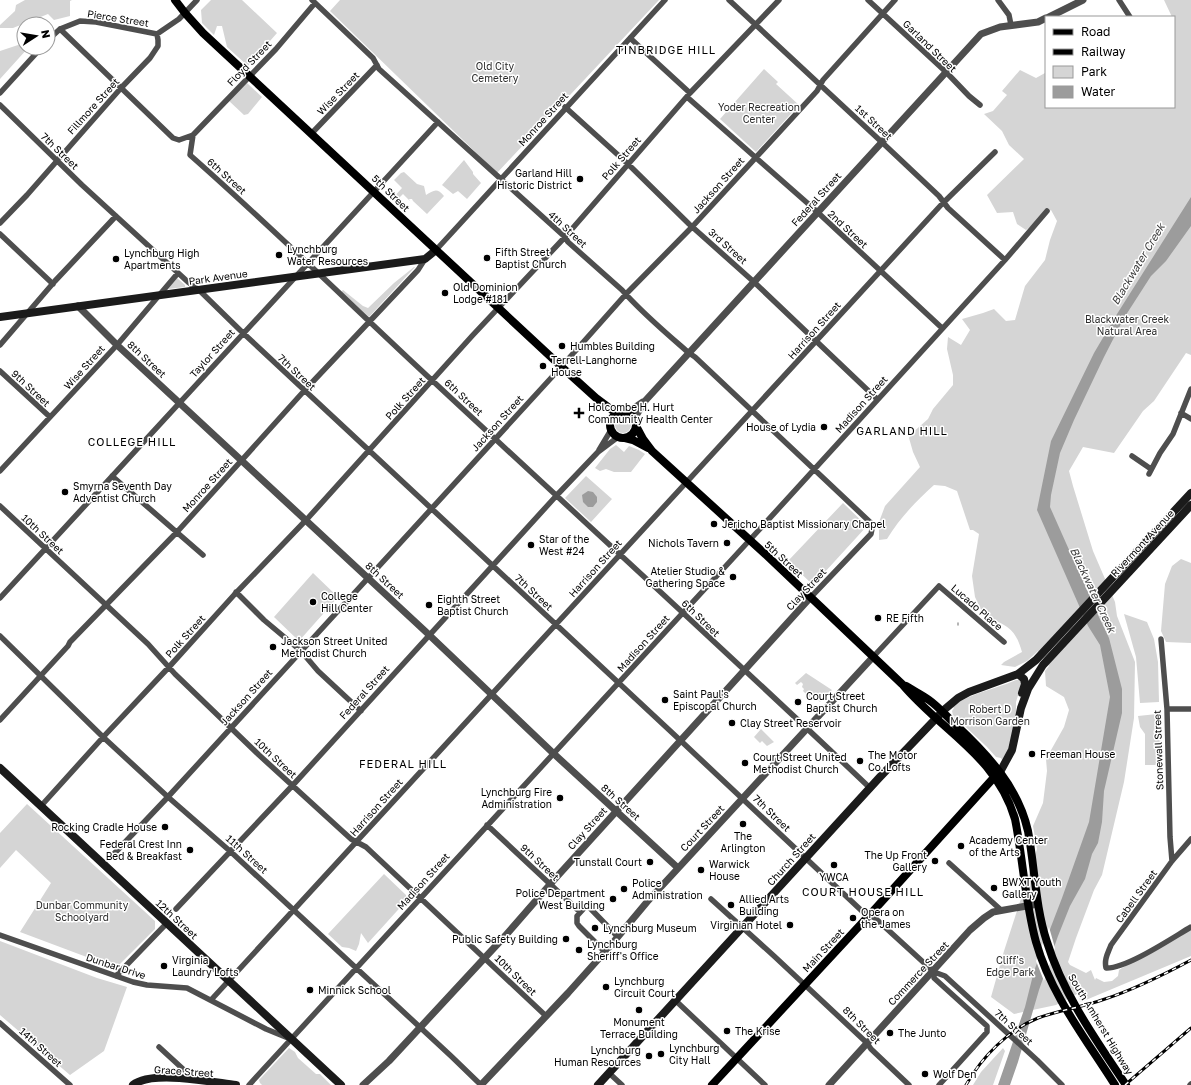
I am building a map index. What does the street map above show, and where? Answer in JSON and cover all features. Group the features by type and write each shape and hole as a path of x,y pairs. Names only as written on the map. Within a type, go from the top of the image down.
{"main road":[{"name":"5th Street","path":"175,0 185,14 203,33 374,190 436,250 596,398 616,414"},
{"path":"425,259 436,250"},
{"name":"Park Avenue","path":"0,317 425,259"},
{"name":"5th Street","path":"596,398 611,420"},
{"path":"622,412 627,413 635,422 634,432 622,437 613,433 611,430 611,420 616,414 622,412"},
{"name":"5th Street","path":"635,422 643,439 652,451"},
{"name":"5th Street","path":"622,437 639,443 652,451 902,684 930,701 939,715 979,746 1021,808 1028,830 1038,904"},
{"name":"Rivermont Avenue","path":"1022,708 1028,689 1040,662 1191,493"},
{"name":"Rivermont Avenue","path":"1018,674 1040,662 1191,505"},
{"path":"1018,674 1024,680 1025,684 1021,698 1022,708"},
{"name":"Church Street","path":"598,1085 870,788 939,715 958,698 1018,674"},
{"name":"Main Street","path":"712,1085 870,915 998,774 1012,750 1022,708"},
{"name":"12th Street","path":"0,768 342,1085"},
{"name":"5th Street","path":"998,774 1012,810 1017,829 1029,905"},
{"name":"South Amherst Highway","path":"1038,904 1047,942 1061,977 1087,1023 1126,1085"},
{"name":"South Amherst Highway","path":"1029,905 1040,952 1060,999 1115,1085"},
{"name":"Grace Street","path":"133,1085 141,1080 150,1078 196,1080 236,1085"}],"street":[{"path":"185,14 188,8 197,0"},
{"name":"Monroe Street","path":"436,250 665,0"},
{"name":"1st Street","path":"729,0 882,142 944,202 948,208 1005,260"},
{"name":"Polk Street","path":"41,806 236,592 306,520 432,380 565,237 688,95 779,0"},
{"name":"Garland Street","path":"868,0 980,105"},
{"name":"Jackson Street","path":"111,857 168,797 626,294 692,227 817,91 820,85 895,0"},
{"path":"998,0 1009,15 1011,25"},
{"path":"1051,16 1083,0"},
{"path":"1119,0 1129,16"},
{"name":"4th Street","path":"313,1 373,58 379,69 565,237 568,242 626,294 629,299 695,357 815,469"},
{"name":"Floyd Street","path":"193,135 249,75 276,49 313,1"},
{"name":"Pierce Street","path":"56,33 60,29 80,21 89,21 157,34 185,14"},
{"name":"Federal Street","path":"627,413 645,401 981,34 1000,27 1038,22 1045,18"},
{"path":"60,29 173,138 178,140 193,135"},
{"name":"Fillmore Street","path":"0,223 27,195 121,88 142,67 158,46 157,34"},
{"name":"2nd Street","path":"630,38 688,95 942,328"},
{"path":"0,93 34,56"},
{"name":"Wise Street","path":"312,133 377,65"},
{"name":"7th Street","path":"0,105 178,274 199,290 243,333 743,798 863,912 875,918 934,972 945,976 1037,1060 1062,1085"},
{"name":"3rd Street","path":"566,108 628,164 692,227 754,282 877,399"},
{"name":"Taylor Street","path":"0,598 438,122"},
{"name":"6th Street","path":"193,135 190,155 246,204 307,264 320,273 495,439 808,728 870,788"},
{"name":"Harrison Street","path":"211,1000 880,271 944,202 995,152"},
{"name":"Madison Street","path":"249,1085 357,969 419,898 815,469 877,399 1005,260 1047,211"},
{"path":"0,346 53,284 116,216"},
{"path":"0,234 53,284"},
{"name":"Monroe Street","path":"0,720 70,642 177,532 304,390 418,270 425,259"},
{"name":"Wise Street","path":"0,472 117,344 178,274"},
{"name":"8th Street","path":"78,306 179,403 429,635 553,754 678,868"},
{"name":"9th Street","path":"0,371 50,417"},
{"path":"1132,456 1150,472 1158,456 1173,434 1191,389"},
{"name":"Federal Street","path":"635,422 645,401"},
{"path":"1181,413 1191,419"},
{"name":"Federal Street","path":"176,910 293,786 492,566 598,452 611,430"},
{"name":"Federal Street","path":"598,452 622,437"},
{"name":"Clay Street","path":"363,1085 381,1069 485,958 616,811 810,598 871,534 871,522 815,469"},
{"path":"112,476 203,555"},
{"name":"10th Street","path":"0,506 148,644 169,667 293,786 348,837 363,844 546,1016"},
{"name":"Lucado Place","path":"939,586 1004,642"},
{"name":"Court Street","path":"481,1085 605,952 678,868 939,586"},
{"path":"236,592 264,620 301,651 318,671 361,711"},
{"name":"11th Street","path":"0,636 103,737 231,852 481,1085"},
{"name":"Stonewall Street","path":"1161,639 1167,709 1170,837 1172,861"},
{"path":"1167,709 1191,709"},
{"name":"9th Street","path":"487,825 580,912"},
{"name":"Cabell Street","path":"1190,844 1172,861 1112,945 1106,956 1106,968 1113,969 1137,958 1191,927"},
{"path":"949,863 1001,910"},
{"name":"8th Street","path":"711,899 805,984 867,1043 871,1050 909,1085"},
{"name":"Commerce Street","path":"829,1085 977,924 993,912 1038,904"},
{"path":"605,952 577,923 577,916 580,912 587,905 618,937"},
{"path":"116,976 167,924"},
{"name":"Dunbar Drive","path":"0,935 147,986 187,988 266,1029 292,1040"},
{"path":"934,972 934,978 987,1026 987,1032 939,1085"},
{"path":"676,1001 765,1085"},
{"name":"14th Street","path":"0,1023 70,1085"},
{"path":"159,1047 196,1080"},
{"path":"609,1073 622,1085"}],"green space":[{"path":"25,0 72,0 70,1 70,16 56,20 56,16 50,16 48,14 43,16 16,16 16,27 0,28 0,25 15,11 16,5"},
{"path":"211,0 242,0 277,33 248,66 227,47 222,26 217,26 214,35 202,23 201,10"},
{"name":"Old City Cemetery","path":"340,0 659,0 497,173 330,11"},
{"name":"Blackwater Creek Natural Area","path":"1164,0 1191,0 1191,355 1186,353 1154,401 1143,411 1114,453 1083,447 1069,471 1093,551 1115,602 1117,616 1135,662 1134,718 1124,782 1102,875 1094,890 1068,962 1070,965 1086,973 1091,970 1095,980 1096,978 1104,982 1112,981 1118,976 1119,970 1191,928 1191,956 1081,1002 1077,994 1056,1005 1014,1014 991,997 1004,951 1037,849 1033,826 1043,803 1047,771 1046,759 1064,727 1069,710 1064,697 1046,686 1045,671 1049,666 1038,651 1027,661 1015,667 1001,665 1022,652 1013,632 1004,625 984,616 975,597 972,576 979,534 973,530 970,530 957,491 945,486 934,485 908,510 887,539 879,540 879,522 885,506 920,467 913,452 909,438 911,434 928,419 933,409 953,385 953,375 947,349 948,337 961,345 970,330 962,319 994,309 1006,321 1015,320 1025,286 1045,260 1057,221 1051,210 1026,230 1017,224 1013,212 997,213 987,195 1024,159 1009,145 1002,131 984,114 993,111 1007,95 1002,91 1020,70 1036,78 1045,73 1045,108 1175,108 1175,16 1172,16"},
{"path":"16,46 16,56 21,56 0,79 0,51"},
{"name":"Yoder Recreation Center","path":"764,69 778,82 776,84 799,105 756,152 720,119"},
{"path":"247,83 262,97 248,114 244,115 228,100"},
{"path":"464,160 481,183 467,199 458,191 453,194 442,185"},
{"path":"404,172 417,184 424,186 426,195 433,191 439,191 444,196 427,214 412,199 409,199 410,201 403,194 395,202 392,199 402,188 394,180"},
{"path":"414,267 369,317 341,292 343,290 363,306 368,308 394,283"},
{"path":"177,278 185,285 185,287 168,289"},
{"path":"623,417 629,419 631,425 629,431 623,433 617,431 615,425 617,419"},
{"path":"616,445 624,452 629,446 645,454 631,472 614,472 606,469 600,471 595,468 610,449"},
{"path":"586,476 612,499 591,522 565,498"},
{"path":"843,503 867,526 813,585 788,561"},
{"path":"1181,559 1191,563 1191,643 1166,642 1161,631 1165,584 1172,566"},
{"path":"313,573 338,597 299,641 274,617"},
{"path":"1124,614 1147,622 1154,639 1158,662 1159,702 1140,703 1136,657"},
{"path":"806,673 832,690 824,696 825,697 820,702 815,697 811,699 803,691 803,684 801,682 797,685 795,683"},
{"name":"Robert D Morrison Garden","path":"1016,680 1020,680 1022,682 1016,702 1016,712 1010,746 1002,760 1001,758 996,757 953,715 952,711 954,708 952,706 976,694"},
{"path":"1157,714 1160,727 1161,765 1145,765 1145,734 1140,727 1138,716"},
{"path":"761,729 774,742 767,746 762,741 760,743 754,737"},
{"name":"Dunbar Community Schoolyard","path":"27,804 155,921 155,929 116,968 20,932 51,883 16,850 0,868 0,833"},
{"path":"384,874 406,895 406,901 368,943 361,933 356,951 342,947 328,934"},
{"path":"0,941 97,978 127,987 104,1051 70,1075 0,1015"},
{"path":"289,1048 295,1052 298,1058 316,1074 320,1074 331,1085 262,1085 259,1080"},
{"path":"1003,1048 1005,1051 993,1085 973,1085 981,1072"}],"water":[{"path":"1191,197 1191,226 1166,261 1151,276 1124,318 1074,420 1060,453 1051,495 1050,507 1109,638 1122,689 1122,713 1104,791 1102,822 1098,843 1092,854 1085,879 1070,906 1058,936 1039,990 1010,1085 998,1085 1025,1007 1034,971 1089,822 1110,697 1100,645 1088,626 1037,510 1051,441 1094,353"},
{"path":"588,491 593,492 597,497 597,502 593,507 588,507 583,502 582,495"}],"pier":[{"path":"1049,927 1055,948 1044,981 1036,961"}],"railway":[{"path":"966,1085 988,1055 1006,1037 1027,1023 1046,1015 1097,1002 1127,991 1191,960"},
{"path":"1125,1085 1191,1028"}],"place":[{"name":"Garland Hill Historic District","path":"580,179"},
{"name":"Lynchburg Water Resources","path":"279,255"},
{"name":"Fifth Street Baptist Church","path":"487,258"},
{"name":"Lynchburg High Apartments","path":"116,259"},
{"name":"Old Dominion Lodge #181","path":"445,293"},
{"name":"Humbles Building","path":"562,346"},
{"name":"Terrell-Langhorne House","path":"543,366"},
{"name":"Holcombe H. Hurt Community Health Center","path":"579,413"},
{"name":"House of Lydia","path":"824,427"},
{"name":"Smyrna Seventh Day Adventist Church","path":"65,492"},
{"name":"Jericho Baptist Missionary Chapel","path":"714,524"},
{"name":"Nichols Tavern","path":"727,543"},
{"name":"Star of the West #24","path":"531,545"},
{"name":"Atelier Studio & Gathering Space","path":"733,577"},
{"name":"College Hill Center","path":"313,602"},
{"name":"Eighth Street Baptist Church","path":"429,605"},
{"name":"RE Fifth","path":"878,618"},
{"name":"Jackson Street United Methodist Church","path":"273,647"},
{"name":"Saint Paul's Episcopal Church","path":"665,700"},
{"name":"Court Street Baptist Church","path":"798,702"},
{"name":"Clay Street Reservoir","path":"732,723"},
{"name":"Freeman House","path":"1032,754"},
{"name":"The Motor Co. Lofts","path":"860,761"},
{"name":"Court Street United Methodist Church","path":"745,763"},
{"name":"Lynchburg Fire Administration","path":"560,798"},
{"name":"The Arlington","path":"743,824"},
{"name":"Rocking Cradle House","path":"165,827"},
{"name":"Academy Center of the Arts","path":"961,846"},
{"name":"Federal Crest Inn Bed & Breakfast","path":"190,850"},
{"name":"The Up Front Gallery","path":"935,861"},
{"name":"Tunstall Court","path":"650,862"},
{"name":"YWCA","path":"834,865"},
{"name":"Warwick House","path":"701,870"},
{"name":"BWXT Youth Gallery","path":"994,888"},
{"name":"Police Administration","path":"624,889"},
{"name":"Police Department West Building","path":"613,899"},
{"name":"Allied Arts Building","path":"731,905"},
{"name":"Opera on the James","path":"853,918"},
{"name":"Virginian Hotel","path":"790,925"},
{"name":"Lynchburg Museum","path":"595,928"},
{"name":"Public Safety Building","path":"566,939"},
{"name":"Lynchburg Sheriff's Office","path":"579,950"},
{"name":"Virginia Laundry Lofts","path":"164,966"},
{"name":"Lynchburg Circuit Court","path":"606,987"},
{"name":"Minnick School","path":"310,990"},
{"name":"Monument Terrace Building","path":"639,1010"},
{"name":"The Krise","path":"727,1031"},
{"name":"The Junto","path":"890,1033"},
{"name":"Lynchburg City Hall","path":"661,1054"},
{"name":"Lynchburg Human Resources","path":"649,1056"},
{"name":"Wolf Den","path":"925,1074"}],"district":[{"name":"TINBRIDGE HILL","path":"666,50"},
{"name":"GARLAND HILL","path":"902,431"},
{"name":"COLLEGE HILL","path":"132,442"},
{"name":"FEDERAL HILL","path":"403,764"},
{"name":"COURT HOUSE HILL","path":"863,892"}],"water label":[{"name":"Blackwater Creek","path":"1138,264"},
{"name":"Blackwater Creek","path":"1093,590"}],"park label":[{"name":"Cliff's Edge Park","path":"1010,966"}]}
